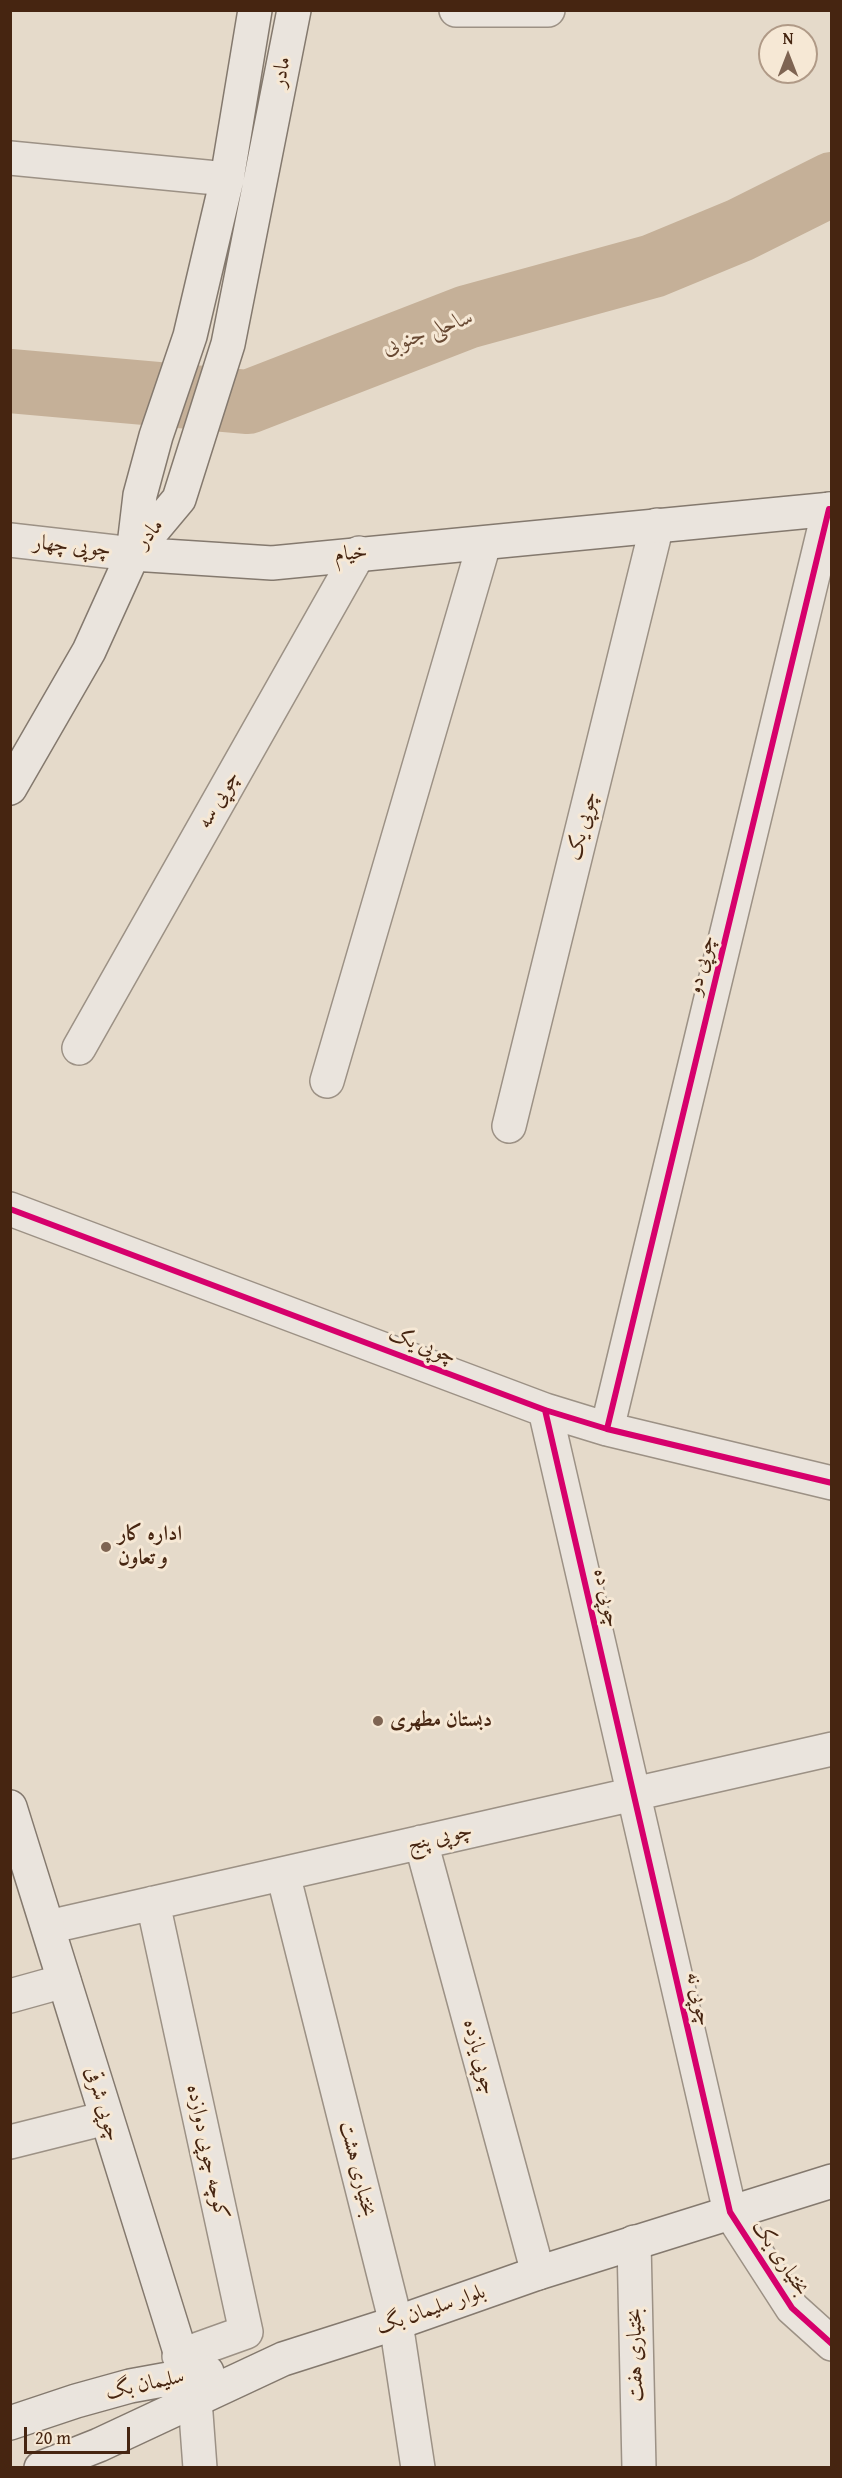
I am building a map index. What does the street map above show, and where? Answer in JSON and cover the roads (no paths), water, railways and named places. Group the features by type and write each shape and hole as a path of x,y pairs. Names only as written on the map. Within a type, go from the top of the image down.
{"street":[{"name":"مادر","path":"133,554 140,495 156,436 190,336 227,179 255,10"},
{"name":"مادر","path":"133,554 179,499 228,344 294,10"},
{"path":"456,10 548,10"},
{"path":"10,158 227,179"},
{"name":"خیام","path":"133,554 272,563 830,509"},
{"name":"چوپی دو","path":"607,1429 819,606 830,509"},
{"name":"چوپی یک","path":"509,1126 657,525"},
{"name":"چوپی چهار","path":"10,540 133,554"},
{"path":"327,1081 484,544"},
{"name":"چوپی سه","path":"79,1048 359,553"},
{"path":"10,788 89,651 133,554"},
{"name":"چوپی یک","path":"10,1209 545,1410 607,1429 831,1483"},
{"name":"چوپی ده","path":"545,1410 634,1794"},
{"name":"چوپی پنج","path":"48,1927 831,1749"},
{"name":"چوپی نه","path":"634,1794 730,2212"},
{"name":"چوپی شرقی","path":"10,1807 186,2378 200,2468"},
{"name":"چوپی یازده","path":"421,1842 538,2272"},
{"name":"بختیاری هشت","path":"283,1874 396,2323 418,2468"},
{"name":"کوچه چوپی دوازده","path":"153,1903 246,2332 186,2378"},
{"path":"10,1996 64,1981"},
{"path":"10,2142 106,2118"},
{"name":"بلوار سلیمان بگ","path":"41,2468 99,2445 186,2378 283,2358 396,2323 538,2272 831,2181"},
{"name":"بختیاری یک","path":"730,2212 792,2308 831,2344"},
{"name":"بختیاری هفت","path":"634,2242 639,2468"},
{"name":"سلیمان بگ","path":"10,2423 130,2386 186,2378"}],"waterway":[{"name":"ساحلی جنوبی","path":"10,381 248,402 467,317 653,266 740,230 832,184"}],"place":[{"name":"اداره کار و تعاون","path":"106,1547"},
{"name":"دبستان مطهری","path":"378,1721"}]}
